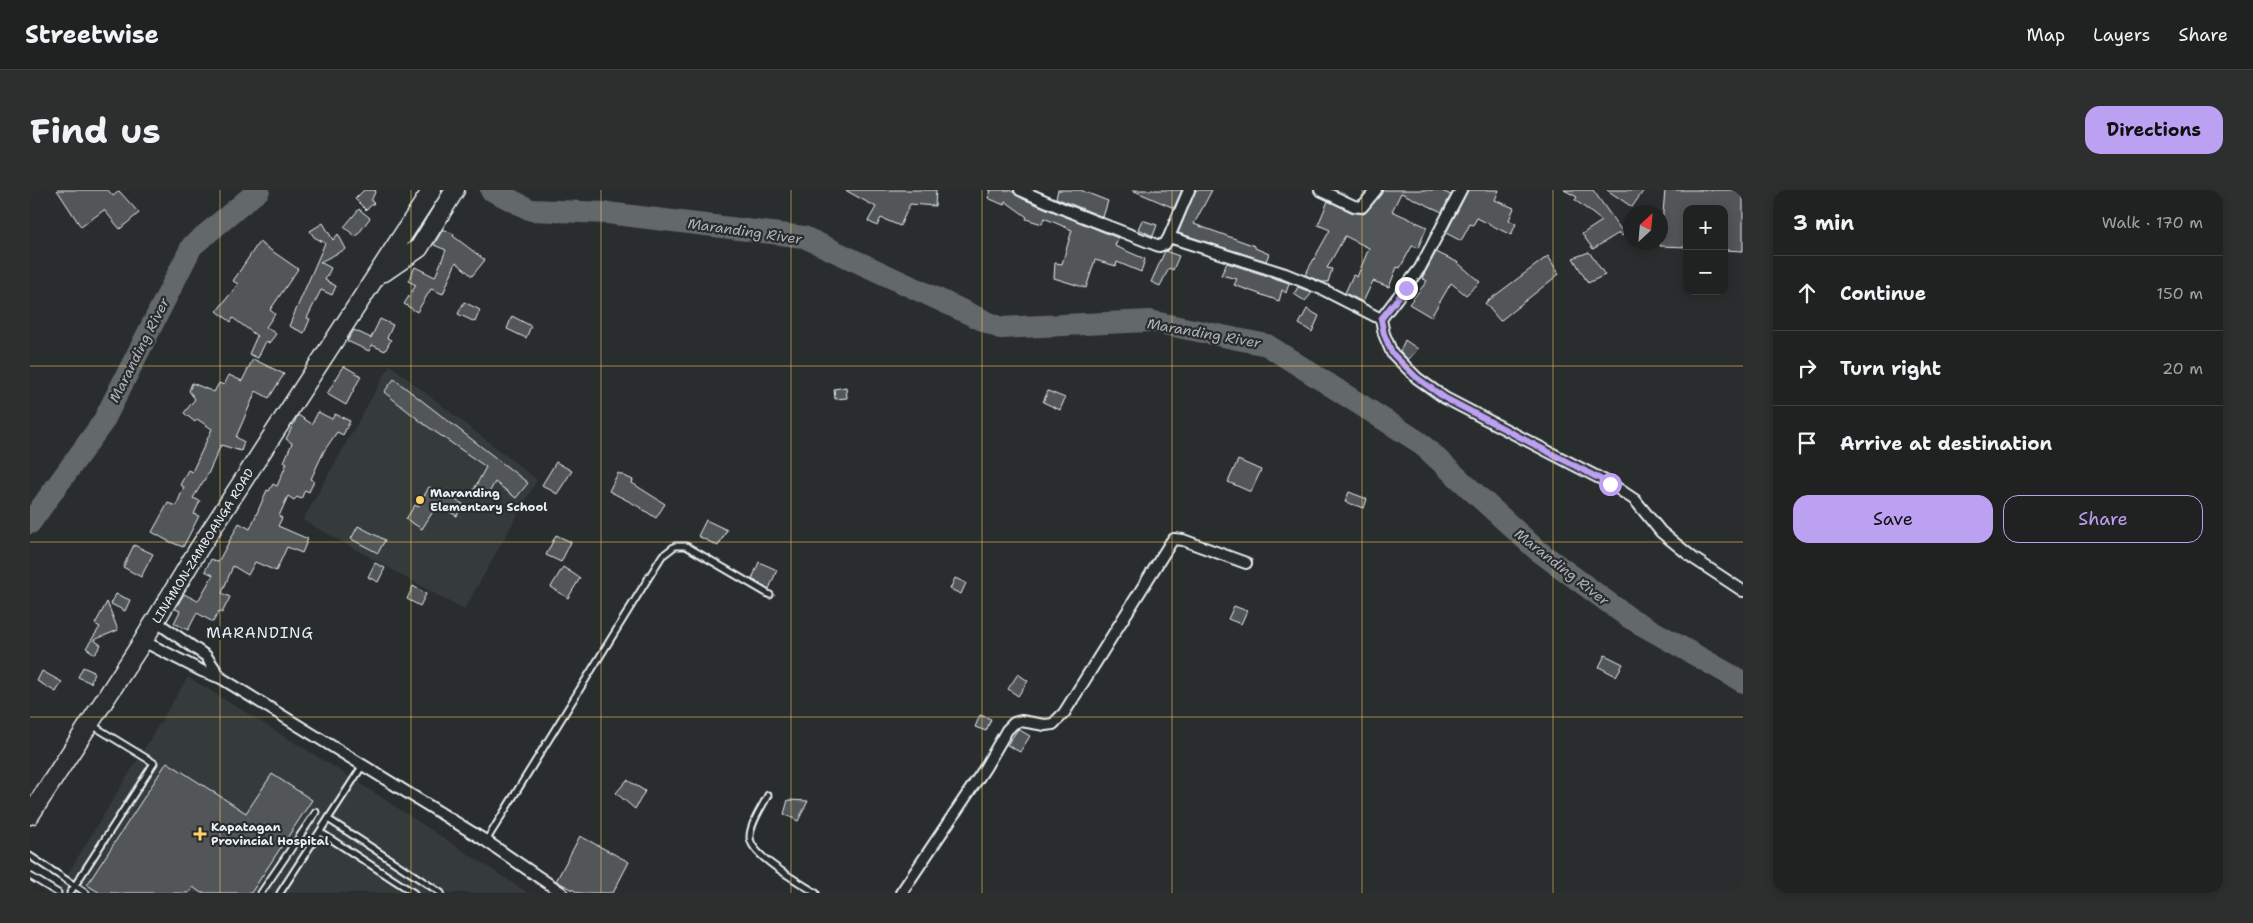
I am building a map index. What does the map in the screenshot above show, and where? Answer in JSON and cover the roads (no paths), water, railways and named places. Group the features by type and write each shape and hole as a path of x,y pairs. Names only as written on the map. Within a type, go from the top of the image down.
{"highway":[{"name":"LINAMON-ZAMBOANGA ROAD","path":"30,815 143,641 198,550 378,277 432,190"},
{"name":"LINAMON-ZAMBOANGA ROAD","path":"378,277 419,248 455,190"}],"street":[{"path":"1020,190 1154,245 1165,244 1190,190"},
{"path":"1320,190 1354,206 1362,207 1376,190"},
{"path":"1461,190 1420,268 1381,319 1384,334 1392,353 1417,378 1445,398 1610,484 1635,500 1661,532 1680,548 1743,591"},
{"path":"1169,237 1285,274 1324,290 1381,319"},
{"path":"901,893 985,768 1007,730 1014,723 1020,721 1045,725 1053,724 1064,713 1174,539 1183,540 1246,563"},
{"path":"155,622 206,656 221,678"},
{"path":"143,641 202,671 221,678 486,841 562,893"}],"lane":[{"path":"486,841 662,556 675,546 686,546 770,595"},
{"path":"70,893 154,763 89,723"},
{"path":"280,893 363,765"},
{"path":"768,795 750,831 750,840 753,848 766,860 816,893"},
{"path":"261,893 316,812"},
{"path":"328,819 441,893"},
{"path":"320,832 414,893"},
{"path":"30,856 86,893"},
{"path":"30,876 58,893"}],"waterway":[{"name":"Maranding River","path":"30,523 103,422 192,246 259,190"},
{"name":"Maranding River","path":"491,190 531,210 607,213 804,237 1000,328 1149,321 1267,345 1419,442 1537,550 1628,617 1743,682"}],"place":[{"name":"Maranding Elementary School","path":"420,500"},
{"name":"Kapatagan Provincial Hospital","path":"200,834"}],"district":[{"name":"MARANDING","path":"260,633"}]}
